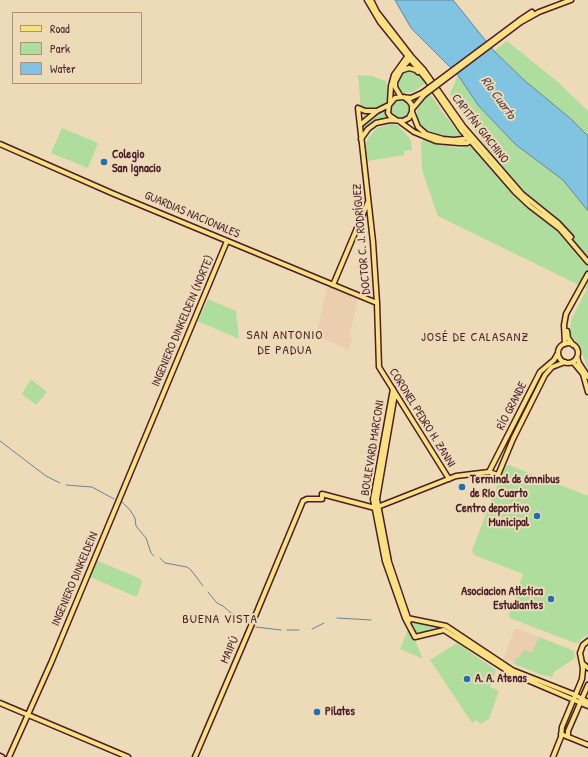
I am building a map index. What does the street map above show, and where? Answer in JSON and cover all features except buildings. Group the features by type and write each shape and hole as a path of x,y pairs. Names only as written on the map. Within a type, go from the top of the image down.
{"main road":[{"path":"368,0 377,17 409,58"},
{"name":"CAPITÁN GIACHINO","path":"371,0 376,12 457,124 514,186 535,206 558,223 588,257"},
{"path":"360,125 395,98 415,97 423,94 520,21 537,10 564,0"},
{"path":"520,21 571,0"},
{"path":"409,58 397,76 395,87 403,97 411,103 418,127 426,134 443,139 472,139"},
{"path":"409,58 396,71 392,80 388,113 390,116 414,132 436,141 450,143 472,139"},
{"name":"CAPITÁN GIACHINO","path":"409,58 424,70 460,123 515,192 530,206 560,229 588,262"},
{"path":"400,71 412,69 416,70 426,80"},
{"path":"361,139 368,129 376,123 383,121 406,120 423,94"},
{"name":"DOCTOR C. J. RODRÍGUEZ","path":"377,111 365,111 358,108 378,303 379,367"},
{"name":"GUARDIAS NACIONALES","path":"0,144 227,241 378,303"},
{"path":"333,285 368,200"},
{"name":"INGENIERO DINKELDEIN (NORTE)","path":"157,408 227,241"},
{"path":"566,344 564,325 566,314 588,274"},
{"path":"588,279 567,318 567,334 569,341 577,349 578,361 588,377"},
{"path":"573,345 566,344 560,348 558,353 560,359 565,362 573,362"},
{"name":"RÍO GRANDE","path":"558,353 554,360 540,372 489,472 498,475 513,439 545,375 552,367 565,362"},
{"path":"573,362 577,356"},
{"path":"573,362 583,374 588,392"},
{"name":"CORONEL PEDRO H. ZANNI","path":"379,367 449,479"},
{"name":"BOULEVARD MARCONI","path":"393,389 374,494 385,561 415,637 444,630 511,673 574,697"},
{"name":"BOULEVARD MARCONI","path":"377,508 377,494 395,394"},
{"name":"INGENIERO DINKELDEIN","path":"9,757 157,408"},
{"path":"377,508 456,476 489,472"},
{"name":"MAIPÚ","path":"195,757 303,501 322,497 377,508"},
{"path":"407,618 446,626 512,670 574,697 588,706"},
{"path":"554,757 562,727 582,679 583,668 580,658 581,649 588,641"},
{"path":"582,663 588,668"},
{"path":"568,737 568,731 588,685"},
{"path":"581,701 588,702"},
{"path":"0,703 128,757"},
{"path":"561,734 588,745"}],"shaded area":[{"path":"329,287 357,298 358,300 350,336 352,338 349,350 320,337 317,331 327,288"},
{"path":"515,628 570,649 542,675 503,659"}],"green space":[{"path":"507,41 558,82 588,111 588,136 571,119 524,80 494,51"},
{"path":"411,70 414,71 426,83 413,92 401,92 398,89 400,75"},
{"path":"358,75 371,76 386,81 388,97 384,105 374,110 361,109"},
{"path":"458,75 478,105 515,144 563,180 588,211 588,370 580,346 570,335 571,320 587,289 438,216 422,170 421,142 424,140 459,148 484,144 450,94"},
{"path":"430,94 463,138 443,137 421,128 417,120 417,109 422,100"},
{"path":"400,100 406,103 409,109 406,115 400,118 394,115 391,109 394,103"},
{"path":"385,109 389,119 383,119 371,124 362,134 362,126 372,117"},
{"path":"390,124 397,125 408,136 411,141 412,150 404,151 404,155 367,161 365,145 369,137 377,128"},
{"path":"62,128 98,143 88,168 51,153"},
{"path":"208,299 236,311 239,339 198,321"},
{"path":"31,379 47,392 36,405 22,394"},
{"name":"Centro deportivo Municipal","path":"509,465 588,496 588,635 582,638 579,642 575,643 510,618 509,615 523,574 474,555 472,550 505,466"},
{"path":"98,561 141,579 142,582 137,596 90,577 96,562"},
{"path":"411,621 441,628 417,635"},
{"path":"409,626 423,659 400,649"},
{"path":"539,637 574,651 575,658 554,672 552,677 542,675 514,664 516,658 519,658 524,650 532,653"},
{"name":"A. A. Atenas","path":"457,643 496,670 490,687 499,691 489,719 480,724 477,720 472,723 430,660"}],"water":[{"name":"Río Cuarto","path":"395,0 453,0 494,51 524,80 571,119 588,136 588,211 563,180 515,144 478,105 458,75 411,28"}],"waterway":[{"path":"0,441 46,476 60,483"},
{"path":"66,485 92,487 114,499"},
{"path":"122,502 135,518 136,526 146,538 151,553 154,556"},
{"path":"160,558 165,563 187,567 203,586"},
{"path":"208,592 217,603 231,613 248,622"},
{"path":"337,618 371,620"},
{"path":"312,629 324,623"},
{"path":"256,627 281,630"},
{"path":"287,630 299,630"}],"place":[{"name":"Colegio San Ignacio","path":"104,162"},
{"name":"Terminal de ómnibus de Río Cuarto","path":"462,487"},
{"name":"Centro deportivo Municipal","path":"537,516"},
{"name":"Asociacion Atletica Estudiantes","path":"551,599"},
{"name":"A. A. Atenas","path":"467,679"},
{"name":"Pilates","path":"317,712"}],"district":[{"name":"JOSÉ DE CALASANZ","path":"475,338"},
{"name":"SAN ANTONIO DE PADUA","path":"285,344"},
{"name":"BUENA VISTA","path":"220,620"}]}
